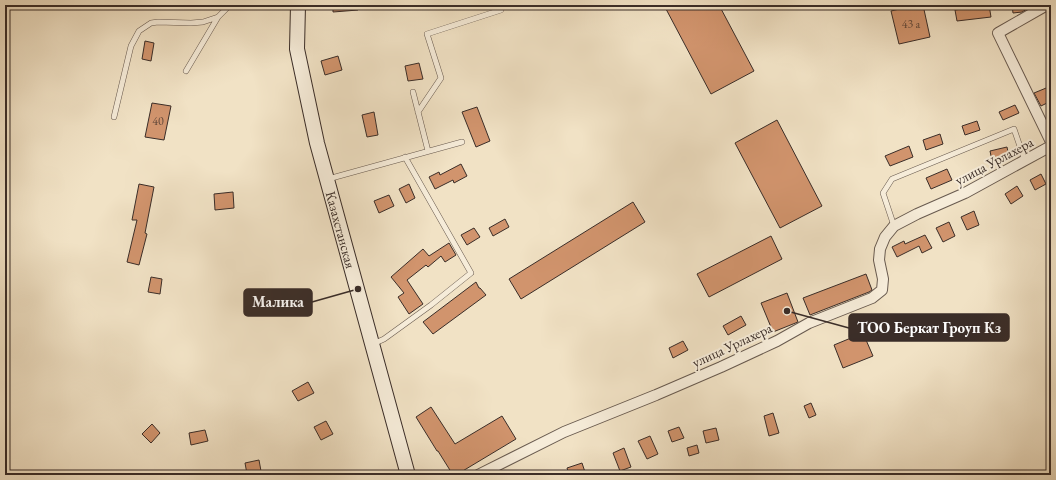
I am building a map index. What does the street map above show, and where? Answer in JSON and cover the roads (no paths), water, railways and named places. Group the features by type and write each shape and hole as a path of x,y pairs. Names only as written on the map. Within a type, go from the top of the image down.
{"main road":[{"name":"Казахстанская","path":"298,5 297,50 317,142 408,475"}],"street":[{"path":"1047,5 998,33 1051,142"},
{"name":"улица Урлахера","path":"478,475 564,432 656,395 777,341 809,322 872,298 882,290 883,279 879,260 880,249 885,237 894,226 965,193 1051,146"}],"lane":[{"path":"186,71 218,17 230,5"},
{"path":"418,112 441,78 427,34 501,10 503,5"},
{"path":"114,117 131,46 139,31 150,24 158,22 203,22 218,17"},
{"path":"413,92 428,151"},
{"path":"894,226 882,193 892,180 1014,130 1025,161"},
{"path":"328,179 462,142"},
{"path":"373,344 390,335 471,273 405,157"}],"place":[{"name":"Малика","path":"358,289"},
{"name":"ТОО Беркат Гроуп Кз","path":"787,311"}]}
